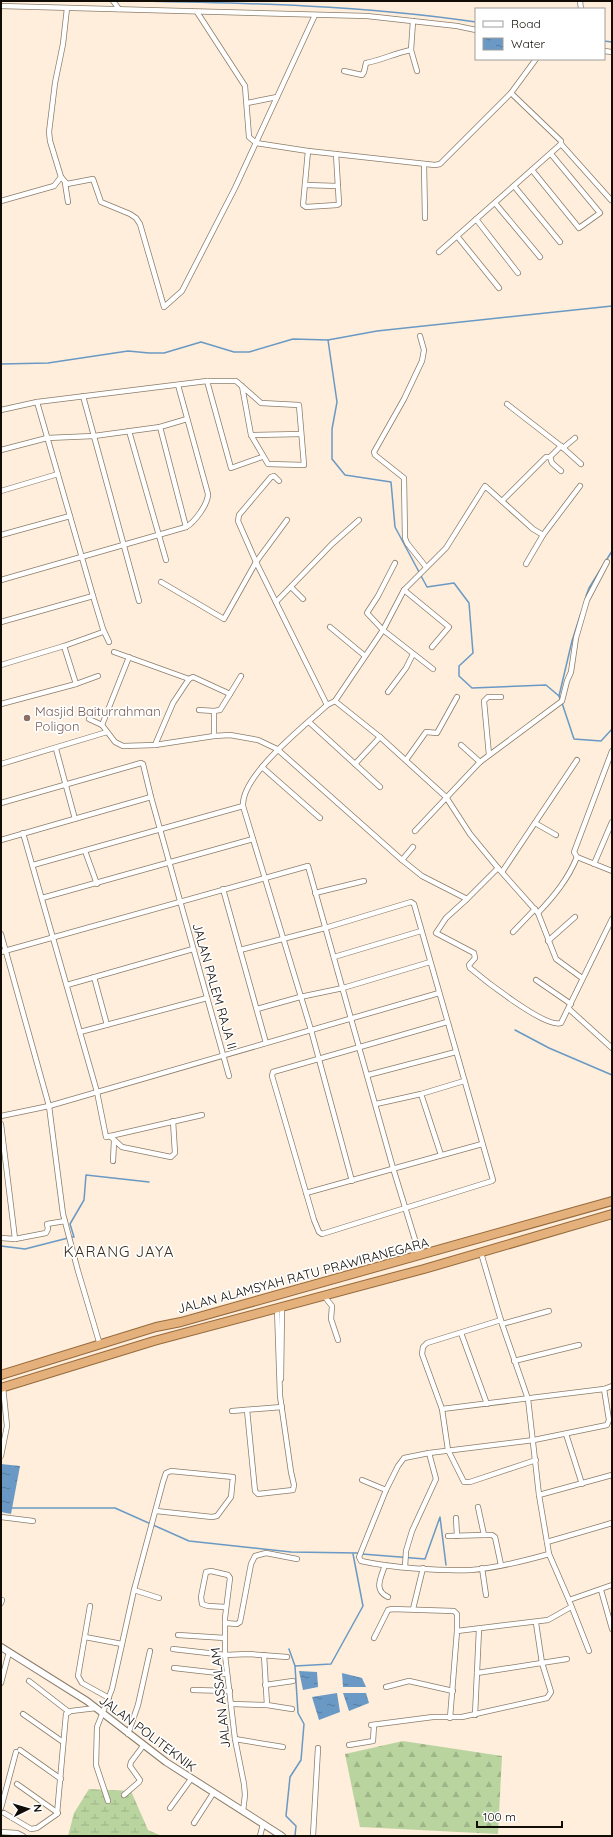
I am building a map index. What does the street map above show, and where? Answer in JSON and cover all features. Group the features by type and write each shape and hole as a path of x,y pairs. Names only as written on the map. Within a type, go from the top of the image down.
{"highway":[{"name":"JALAN ALAMSYAH RATU PRAWIRANEGARA","path":"1,1375 156,1327 181,1322 420,1256 612,1201"},
{"name":"JALAN ALAMSYAH RATU PRAWIRANEGARA","path":"2,1387 154,1341 481,1253 612,1214"},
{"path":"282,1307 286,1292"}],"street":[{"path":"114,3 119,10"},
{"path":"1,6 367,16 475,30"},
{"path":"67,8 63,44 49,132 50,141 61,177 65,183 68,202"},
{"path":"197,12 245,86 249,137 256,143 308,151 435,165 444,161 510,93 535,60"},
{"path":"65,183 93,179 100,201 136,218 140,224 164,307 182,291 235,188 315,15"},
{"path":"413,21 411,50 417,71"},
{"path":"344,71 362,75 366,63 384,60 400,52 411,50"},
{"path":"510,93 561,141 561,144 611,200"},
{"path":"247,103 277,97"},
{"path":"439,252 561,144"},
{"path":"308,151 303,205 306,207 337,205 339,202 336,154"},
{"path":"532,170 579,228 600,213 551,154"},
{"path":"424,164 424,218"},
{"path":"1,201 54,186 61,177"},
{"path":"305,185 338,186"},
{"path":"514,186 560,242"},
{"path":"495,202 540,257"},
{"path":"476,219 518,272"},
{"path":"457,236 499,288"},
{"path":"420,336 424,350 422,361 404,399 374,452 375,455 404,478 405,538 425,569"},
{"path":"207,381 231,468 262,457"},
{"path":"1,410 37,402 83,396 207,381 234,381 242,386 261,403 299,405 304,465 270,465 262,457 251,435 242,386"},
{"path":"1,580 186,527 190,524 208,497 178,385"},
{"path":"83,396 139,601"},
{"path":"37,402 81,557 104,632 109,642"},
{"path":"507,404 582,464"},
{"path":"1,450 47,438 94,436 160,427 187,419"},
{"path":"160,427 186,527"},
{"path":"130,431 166,560"},
{"path":"251,435 301,434"},
{"path":"502,501 546,457 550,457 575,438"},
{"path":"550,457 552,463 561,471"},
{"path":"1,491 58,474"},
{"path":"279,481 274,476 271,477 238,518 256,562 327,705"},
{"path":"352,1181 311,1030 243,806 244,795 262,767 277,749 327,705 335,701 384,630 404,590 446,548 455,536 484,486 533,529 543,535"},
{"path":"526,564 543,535 580,486"},
{"path":"1,536 70,516"},
{"path":"161,582 224,619 256,562 287,520"},
{"path":"276,602 332,544 359,520"},
{"path":"415,830 480,762 562,701 567,681 572,672 576,638 588,600 607,562"},
{"path":"395,563 378,596 367,613 384,630 434,669"},
{"path":"291,587 303,599"},
{"path":"404,590 449,627 432,647"},
{"path":"1,622 93,596"},
{"path":"330,626 366,656"},
{"path":"1,665 104,632"},
{"path":"64,646 76,684"},
{"path":"114,652 188,679 193,678 230,694"},
{"path":"388,692 406,668 414,654"},
{"path":"102,725 129,657"},
{"path":"1,704 76,684 98,676"},
{"path":"199,710 214,711 222,708 241,676"},
{"path":"155,745 173,703 188,679"},
{"path":"406,760 426,732 437,733 456,697"},
{"path":"489,756 484,700 488,697 501,697"},
{"path":"335,701 380,736 446,797 470,834 536,911 556,959 582,978"},
{"path":"214,711 214,736"},
{"path":"89,719 102,725 115,742 123,746 155,745 214,736 244,737 258,740 277,749 422,876 467,899"},
{"path":"308,722 380,787"},
{"path":"1,764 56,749 107,732"},
{"path":"355,764 380,736"},
{"path":"461,745 480,762"},
{"path":"56,749 75,818"},
{"path":"612,751 574,852 577,857 612,871"},
{"path":"502,872 577,760"},
{"name":"JALAN PALEM RAJA II","path":"65,785 141,763 144,766 169,863 229,1076"},
{"path":"262,767 320,818"},
{"path":"1,803 65,785"},
{"path":"1,840 151,797"},
{"path":"33,865 243,806"},
{"path":"594,864 611,829 612,822"},
{"path":"535,823 556,835"},
{"path":"23,833 97,1092 106,1137 202,1115"},
{"path":"42,898 97,884 253,839"},
{"path":"402,860 413,847"},
{"path":"85,850 97,884"},
{"path":"513,932 562,885 577,857"},
{"path":"3,952 307,865 310,870 315,893 368,1075 393,1168 407,1209 420,1256"},
{"path":"498,868 446,918 437,930 437,935 474,953 475,958 469,966 470,968 509,999 556,1024 561,1023 582,978 612,921"},
{"path":"315,893 364,881"},
{"path":"223,889 266,1043"},
{"path":"240,950 325,928 412,902 493,1178 492,1181 407,1209 322,1234 319,1232 314,1220 272,1075 273,1072 447,1022"},
{"path":"548,941 575,917"},
{"path":"334,957 421,931"},
{"path":"1,934 3,952 49,1106 65,1223 100,1345"},
{"path":"67,985 194,949"},
{"path":"257,1009 300,997 343,988 430,962"},
{"path":"94,977 107,1025"},
{"path":"536,980 570,1006 612,1048"},
{"path":"1,1116 49,1106 439,993"},
{"path":"80,1032 207,998"},
{"path":"368,1075 456,1052"},
{"path":"376,1104 421,1094 464,1081"},
{"path":"421,1094 441,1155"},
{"path":"110,1136 119,1145 171,1157 175,1153 173,1121"},
{"path":"1,1124 14,1239"},
{"path":"113,1161 114,1141"},
{"path":"306,1193 482,1144"},
{"path":"1,1238 14,1239 46,1233 48,1229 47,1224 65,1223"},
{"path":"481,1253 501,1322 528,1399 534,1440 539,1495 549,1554 589,1651"},
{"path":"324,1296 332,1306 331,1319 338,1340"},
{"path":"247,1410 256,1491 258,1494 291,1490 294,1488 280,1396 279,1371 282,1307"},
{"path":"536,1460 466,1484 463,1481 448,1450 442,1409 422,1354 423,1347 428,1343 501,1322 549,1311"},
{"path":"461,1333 487,1404"},
{"path":"514,1360 579,1345"},
{"path":"442,1409 604,1389 612,1386"},
{"path":"1,1456 8,1426 2,1387"},
{"path":"549,1554 501,1565 459,1570 423,1568 405,1564 385,1565 361,1561 360,1554 386,1490 398,1466 404,1458 429,1452 534,1440 607,1425 609,1423 604,1389"},
{"path":"232,1411 282,1407"},
{"path":"566,1434 582,1484"},
{"path":"405,1564 405,1555 419,1515 436,1480 429,1452"},
{"path":"108,1801 96,1765 96,1732 99,1710 109,1698 134,1590 163,1482 168,1472 184,1471 233,1477 231,1497 217,1516 212,1517 156,1511"},
{"path":"539,1495 612,1475"},
{"path":"362,1480 386,1490"},
{"path":"478,1507 484,1535"},
{"path":"1,1517 33,1521"},
{"path":"456,1518 458,1536"},
{"path":"547,1542 612,1523"},
{"path":"448,1536 492,1535 494,1537 501,1565"},
{"path":"225,1623 237,1624 240,1622 251,1564 255,1556 266,1553 297,1559"},
{"path":"385,1565 379,1590 388,1597"},
{"path":"414,1609 423,1568"},
{"path":"482,1568 486,1595"},
{"name":"JALAN ASSALAM","path":"226,1607 203,1604 202,1597 206,1572 211,1571 229,1576 230,1582 226,1607 225,1655 235,1739 244,1784 245,1795 242,1810"},
{"path":"568,1600 612,1585"},
{"path":"134,1590 159,1598"},
{"path":"601,1590 612,1629"},
{"path":"90,1606 78,1678 82,1683 109,1698"},
{"path":"457,1632 536,1623 548,1620 571,1607"},
{"path":"374,1638 389,1610 414,1609 454,1611 457,1614 457,1632 450,1718"},
{"path":"349,1745 373,1741 372,1725 433,1717 450,1718 475,1715 547,1698 551,1692 542,1663 536,1623"},
{"path":"475,1715 479,1629"},
{"path":"178,1635 225,1638"},
{"path":"85,1637 122,1644"},
{"name":"JALAN POLITEKNIK","path":"1,1647 99,1710 143,1746 191,1779 282,1836"},
{"path":"173,1649 225,1655 248,1654 287,1657"},
{"path":"128,1734 138,1705 150,1651"},
{"path":"1,1683 8,1652"},
{"path":"264,1655 267,1705"},
{"path":"477,1673 567,1658"},
{"path":"174,1668 227,1674"},
{"path":"29,1681 69,1712 99,1710"},
{"path":"266,1685 292,1681"},
{"path":"386,1687 409,1681 453,1691"},
{"path":"193,1690 230,1691"},
{"path":"232,1704 267,1705 292,1709"},
{"path":"4,1813 31,1829 37,1828 58,1813 63,1742 66,1716 69,1712"},
{"path":"23,1714 63,1742"},
{"path":"235,1739 284,1747"},
{"path":"124,1795 140,1780 130,1766 131,1762 143,1746"},
{"path":"314,1836 318,1748"},
{"path":"20,1750 61,1779"},
{"path":"1,1808 16,1752"},
{"path":"170,1808 191,1779"},
{"path":"18,1784 58,1813"},
{"path":"194,1823 214,1792"},
{"path":"260,1836 263,1824"},
{"path":"1,1832 17,1833 23,1836"}],"green space":[{"path":"403,1741 502,1756 498,1834 360,1827 345,1754"},
{"path":"89,1789 131,1791 148,1830 162,1836 68,1836 74,1813"}],"water":[{"path":"1,1464 20,1466 11,1514 1,1512"},
{"path":"299,1671 317,1672 318,1687 303,1690"},
{"path":"342,1673 362,1678 366,1687 343,1687"},
{"path":"337,1693 340,1712 319,1720 312,1697"},
{"path":"343,1693 366,1693 369,1703 349,1711"}],"waterway":[{"path":"134,1 263,4 348,8 434,16 475,22"},
{"path":"605,41 612,42"},
{"path":"1,364 48,363 128,351 164,353 201,342 234,352 249,352 293,339 328,340 377,331 612,306"},
{"path":"328,340 337,402 332,429 332,459 345,475 391,482 395,527 427,587 454,583 469,603 473,653 459,666 459,676 472,688 546,685 559,696 560,699"},
{"path":"586,596 589,588 612,551"},
{"path":"559,696 572,641 581,613"},
{"path":"562,703 574,739 601,741 612,729"},
{"path":"515,1030 549,1048 612,1075"},
{"path":"71,1237 74,1237 70,1224 84,1200 86,1175 149,1182"},
{"path":"1,1246 25,1249 68,1238"},
{"path":"12,1508 115,1508 189,1541 291,1552 358,1553"},
{"path":"362,1554 425,1559 440,1517 446,1565"},
{"path":"295,1666 331,1664 363,1606 353,1554"},
{"path":"289,1649 295,1666 298,1713 304,1724 301,1760 290,1777 286,1816 296,1826 295,1836"}],"place":[{"name":"Masjid Baiturrahman Poligon","path":"27,718"}],"district":[{"name":"KARANG JAYA","path":"119,1251"}]}
